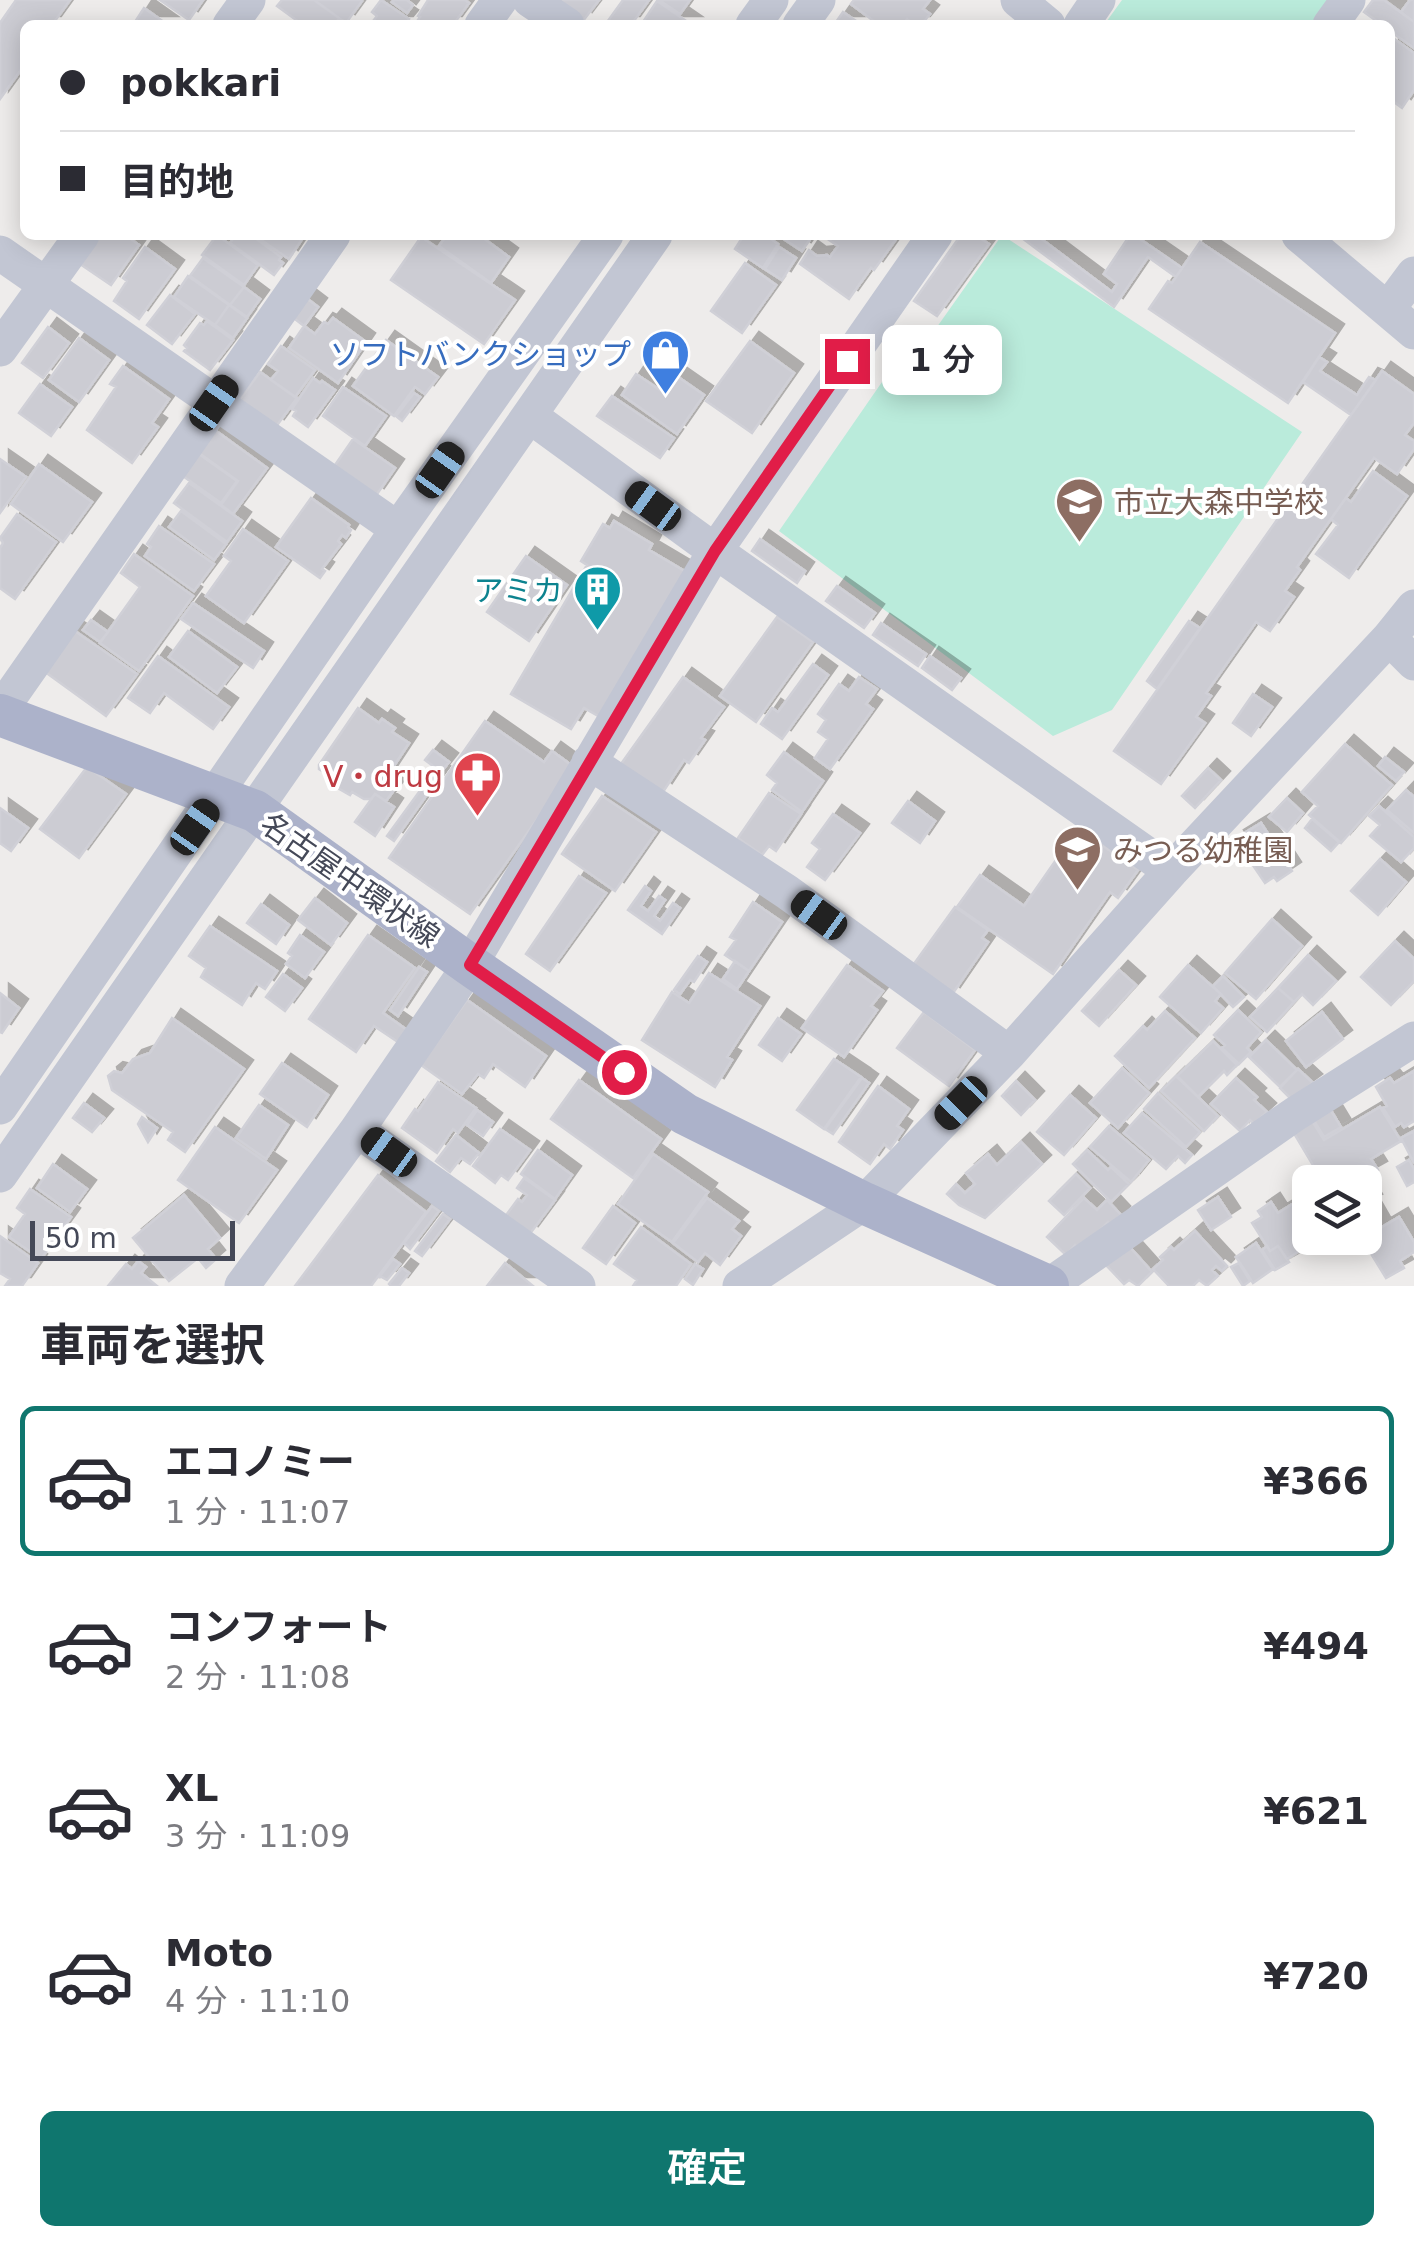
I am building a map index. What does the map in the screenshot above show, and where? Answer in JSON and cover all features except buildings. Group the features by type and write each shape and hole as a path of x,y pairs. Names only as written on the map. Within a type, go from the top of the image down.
{"main road":[{"name":"名古屋中環状線","path":"0,713 236,803 685,1114 864,1203 1048,1286"}],"street":[{"path":"530,0 560,20"},
{"path":"1018,0 1042,20"},
{"path":"0,349 78,240"},
{"path":"0,713 329,240"},
{"path":"0,1175 236,803 398,529 602,240"},
{"path":"0,1107 530,416 652,240"},
{"path":"242,1286 357,1130 470,965 715,551 931,240"},
{"path":"1306,240 1401,321 1414,274"},
{"path":"0,254 398,529"},
{"path":"530,416 1171,872"},
{"path":"740,1286 864,1203 1009,1054 1171,872 1402,650 1414,607"},
{"path":"589,762 787,892 1009,1054"},
{"path":"1048,1286 1295,1114 1414,1039"},
{"path":"357,1130 578,1286"}],"green space":[{"path":"1122,0 1331,0 1316,20 1108,20"},
{"path":"998,240 1010,240 1302,432 1112,710 1053,736 779,531 920,327 932,334"}],"place":[{"name":"ソフトバンクショップ","path":"666,396"},
{"name":"市立大森中学校","path":"1079,544"},
{"name":"アミカ","path":"598,632"},
{"name":"V・drug","path":"478,818"},
{"name":"みつる幼稚園","path":"1078,892"}],"route":[{"path":"624,1072 470,965 715,551 847,361"}]}
